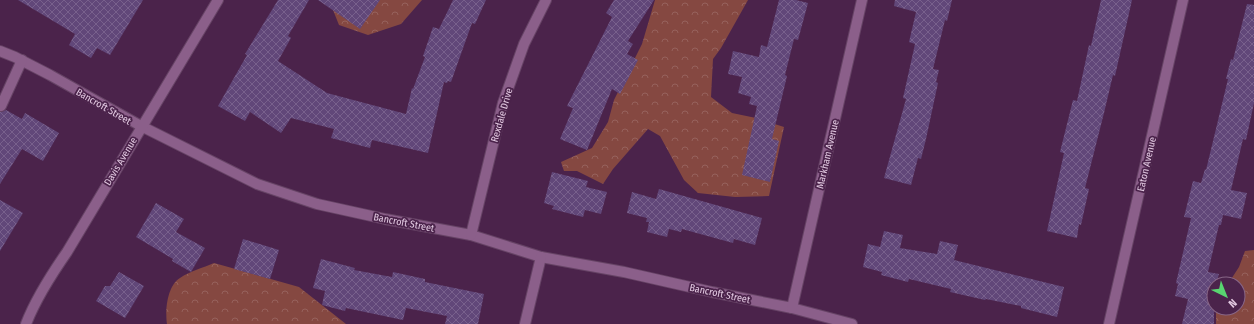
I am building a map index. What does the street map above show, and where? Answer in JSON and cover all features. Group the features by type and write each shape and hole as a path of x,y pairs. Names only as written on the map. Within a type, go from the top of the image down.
{"street":[{"name":"Davis Avenue","path":"26,324 36,300 67,252 141,126 218,0"},
{"name":"Rexdale Drive","path":"471,235 503,103 524,44 546,0"},
{"name":"Markham Avenue","path":"792,308 862,0"},
{"name":"Eaton Avenue","path":"1109,324 1183,2"},
{"name":"Bancroft Street","path":"0,51 22,60 141,126 257,184 318,204 385,219 471,235 541,257 624,272 792,308 852,324"},
{"path":"1,106 22,60"},
{"path":"525,324 541,257"}],"green space":[{"path":"335,0 422,0 401,24 368,35 339,25 331,5"},
{"path":"655,0 748,0 721,48 713,59 711,97 732,113 756,118 784,127 769,196 735,197 698,193 684,180 660,136 648,129 613,169 603,184 577,171 564,171 561,162 592,148 608,122 614,100 642,44"},
{"path":"1254,250 1254,324 1216,324 1216,316 1246,316 1246,276 1233,276 1239,267 1245,251"},
{"path":"214,263 299,287 346,324 167,324 166,312 172,287 180,278 188,273"}],"building":[{"path":"18,0 143,0 110,55 97,48 91,58 69,45 75,34"},
{"path":"278,0 309,0 288,36 291,38 278,61 327,93 406,114 412,88 413,89 425,57 423,56 433,27 439,29 453,0 486,0 475,24 472,23 451,82 444,82 428,153 372,140 370,148 331,138 334,129 291,118 281,133 250,112 245,121 218,106 247,55 245,54"},
{"path":"318,0 380,0 360,29"},
{"path":"614,0 654,0 628,41 633,44 627,54 638,60 620,94 612,89 587,150 560,139 573,108 567,106 612,17 606,13"},
{"path":"779,0 796,0 808,3 798,40 794,39 785,75 787,76 772,139 779,141 770,182 742,175 757,106 749,104 751,97 738,93 742,77 728,74 733,51 759,57 761,45 767,47"},
{"path":"895,0 952,0 947,21 945,20 933,69 939,70 936,82 938,83 926,139 921,159 918,158 911,185 884,178 906,99 903,98 915,44 909,42 916,12 894,6"},
{"path":"1101,0 1132,0 1115,76 1113,75 1085,188 1089,189 1081,225 1079,224 1077,238 1047,231 1064,153 1060,152 1073,100 1077,101 1089,45 1091,46"},
{"path":"1247,4 1254,5 1254,103 1246,140 1243,139 1231,190 1247,193 1241,219 1223,215 1221,225 1219,225 1208,272 1219,274 1218,276 1206,276 1206,316 1214,316 1214,324 1182,324 1188,299 1175,296 1178,284 1176,283 1191,218 1184,217 1193,181 1201,183 1205,169 1206,170 1228,79 1226,79 1231,59 1233,60"},
{"path":"6,110 22,119 25,113 59,133 43,161 22,149 0,184 0,112"},
{"path":"552,172 588,181 586,187 607,192 601,214 585,210 583,217 552,209 554,206 544,203"},
{"path":"659,189 762,218 755,245 734,239 733,243 682,229 681,232 669,229 667,237 647,232 649,222 646,222 647,218 627,213 632,192 656,199"},
{"path":"0,200 23,213 0,251"},
{"path":"156,203 184,219 176,232 205,248 191,272 172,261 173,259 136,237"},
{"path":"884,231 903,235 900,248 937,254 940,241 958,245 954,260 1064,287 1057,317 1021,308 1021,306 950,292 951,289 909,279 908,282 881,275 882,272 863,267 868,244 880,247"},
{"path":"243,239 279,250 270,279 234,269"},
{"path":"321,259 355,268 354,270 392,277 393,272 425,279 425,282 484,294 478,324 445,324 447,316 406,308 403,320 346,308 345,311 322,305 325,291 313,288"},
{"path":"119,272 144,286 125,318 96,301 105,286 110,286"}]}
